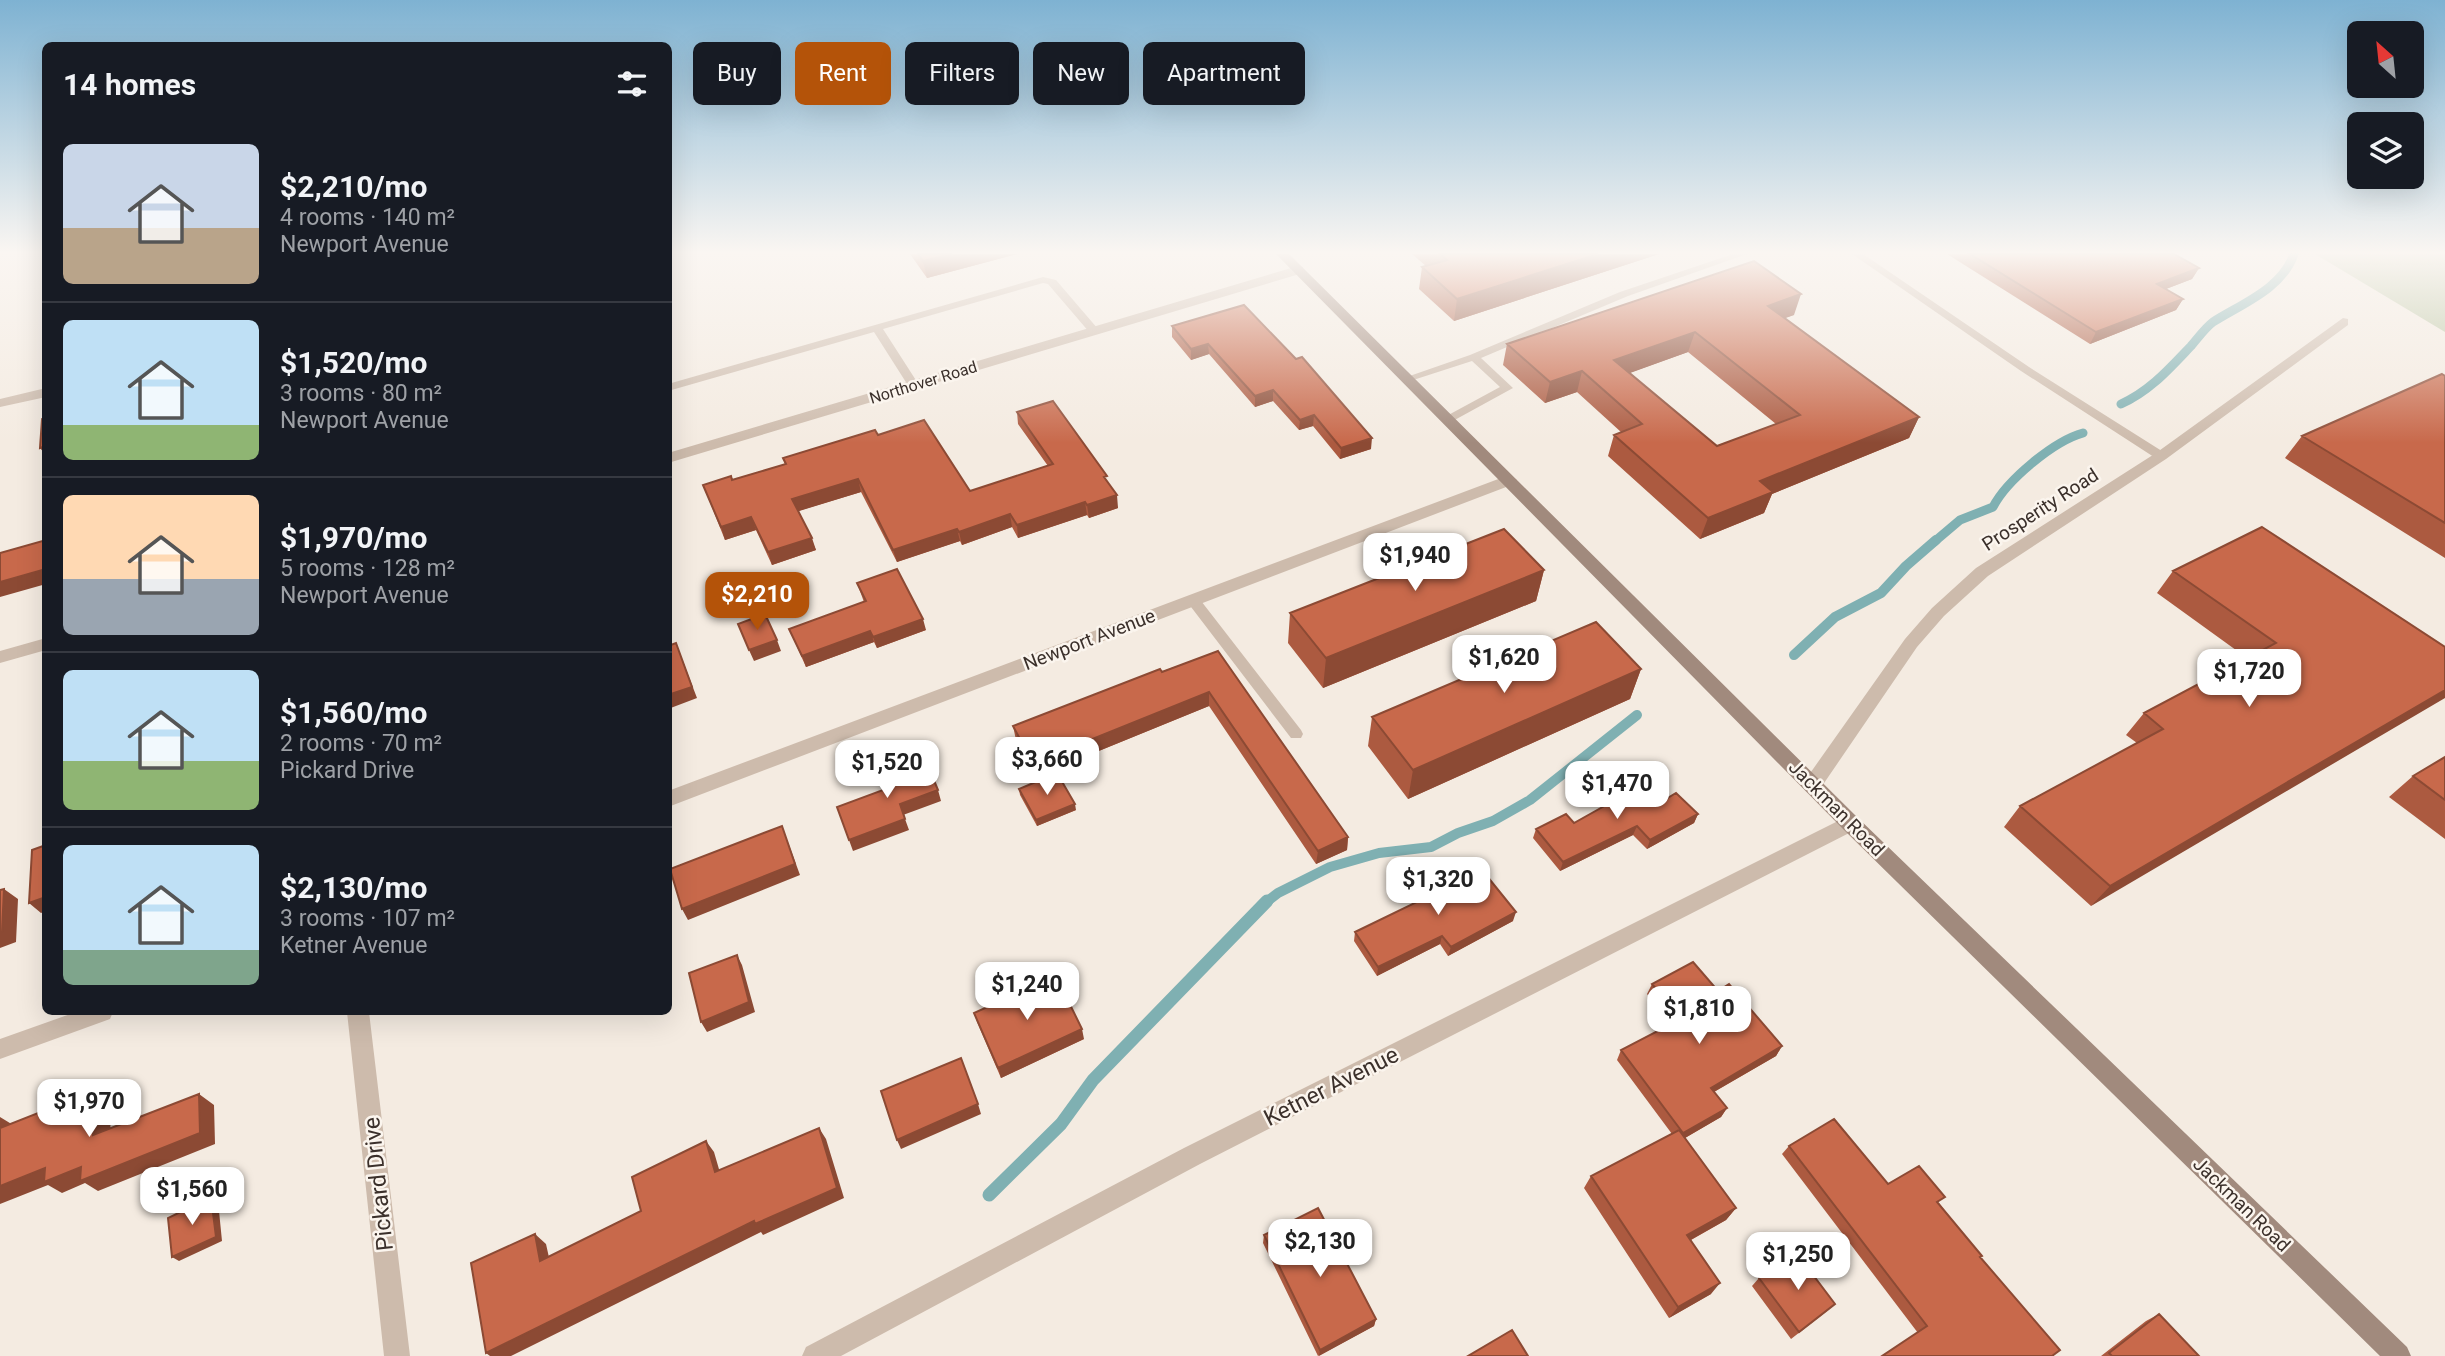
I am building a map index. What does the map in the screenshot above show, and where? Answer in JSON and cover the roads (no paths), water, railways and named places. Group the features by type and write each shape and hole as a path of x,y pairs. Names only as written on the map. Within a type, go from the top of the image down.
{"main road":[{"name":"Jackman Road","path":"1345,317 1850,822 2398,1356"}],"street":[{"name":"Northover Road","path":"672,457 1140,317"},
{"name":"Prosperity Road","path":"1813,784 1911,643 1938,612 1982,572 2161,456 2343,322"},
{"path":"0,403 42,393"},
{"name":"Newport Avenue","path":"672,797 1509,480"},
{"path":"0,657 42,645"},
{"name":"Ketner Avenue","path":"815,1356 1192,1156 1850,822"},
{"path":"0,1049 94,1015"},
{"name":"Pickard Drive","path":"358,1015 397,1356"}],"lane":[{"path":"672,387 914,317"},
{"path":"1082,317 1094,331"},
{"path":"1407,379 1474,357 1569,317"},
{"path":"1949,317 2161,456"},
{"path":"877,328 913,385"},
{"path":"1447,419 1507,388 1474,357"},
{"path":"1193,600 1296,734"}],"waterway":[{"path":"2121,404 2159,379 2204,330 2221,317"},
{"path":"1934,542 1960,520 1993,507 2009,485 2032,463 2059,444 2083,433"},
{"path":"1794,655 1835,617 1881,593 1936,540"},
{"path":"1265,903 1278,893 1330,867 1379,853 1431,847 1458,833 1493,821 1530,800 1637,715"},
{"path":"989,1195 1061,1124 1093,1080 1265,903"}]}
